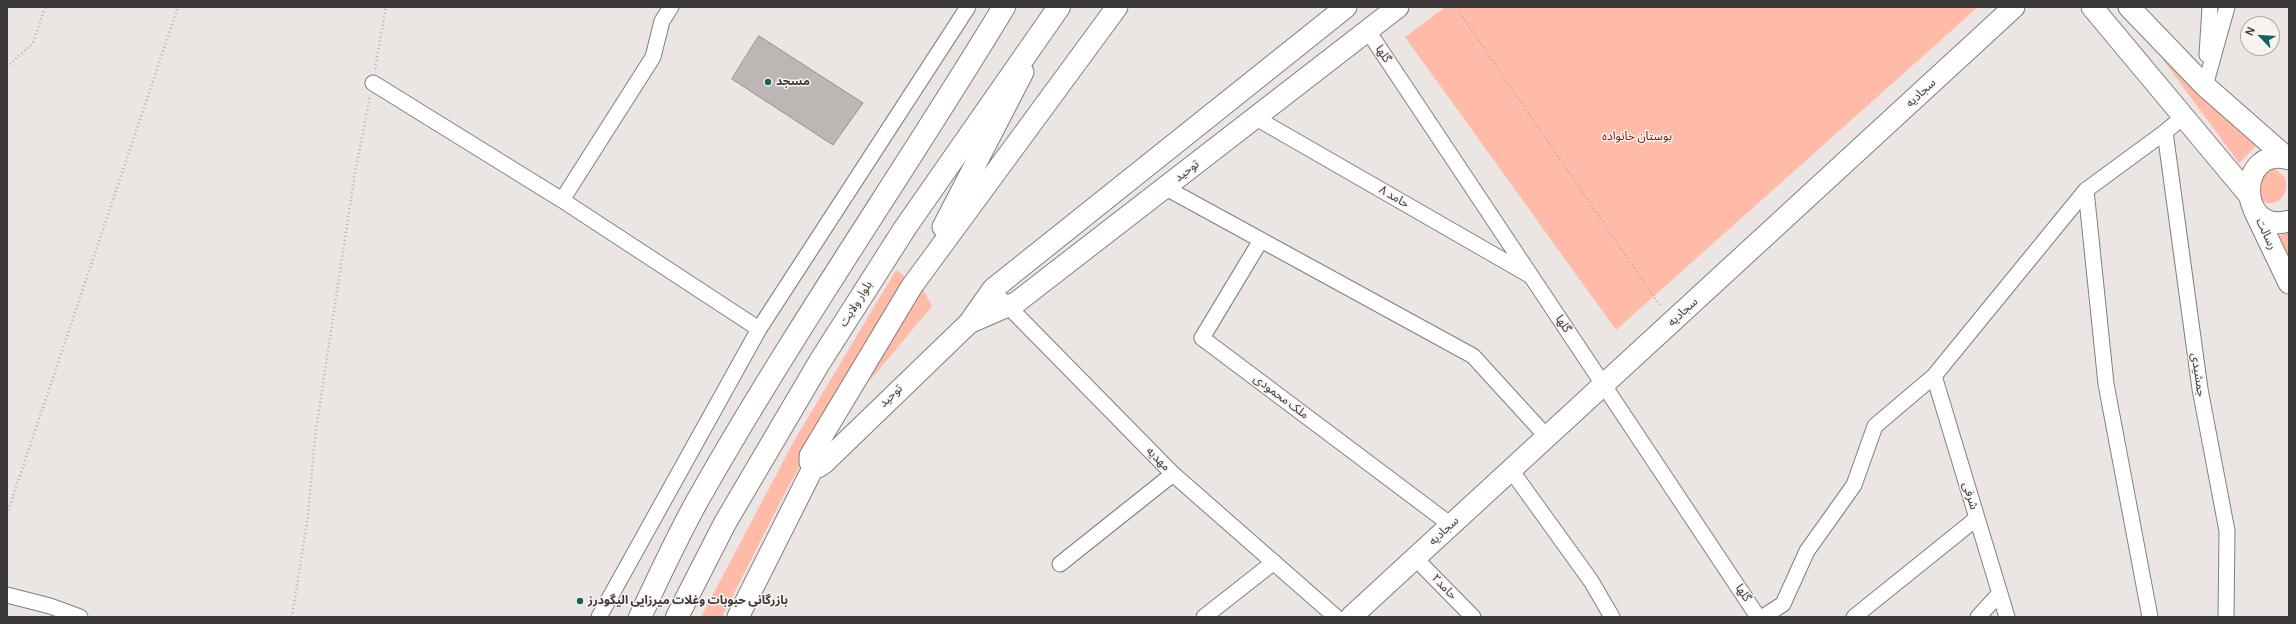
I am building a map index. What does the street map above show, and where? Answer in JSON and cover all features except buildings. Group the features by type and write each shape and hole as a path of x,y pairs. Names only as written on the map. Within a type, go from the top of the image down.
{"main road":[{"path":"640,617 703,491 787,348 860,232 951,95 1004,7"},
{"path":"912,286 1117,7"},
{"name":"توحید","path":"814,466 824,463 969,323 993,289 1346,7"},
{"name":"توحید","path":"969,323 1008,308 1166,188 1398,7"},
{"name":"سجادیه","path":"1351,617 2014,7"},
{"path":"2092,7 2266,220 2275,222 2289,221"},
{"path":"2129,7 2205,86 2288,159"},
{"path":"738,617 814,466 810,462 810,456 912,286 1054,14"},
{"name":"بلوار ولایت","path":"677,617 725,523 819,363 905,228 1054,14"},
{"path":"2251,201 2249,184 2258,167 2272,160 2288,159"},
{"name":"رسالت","path":"2251,201 2289,283"}],"street":[{"path":"562,200 653,57 662,22 671,7"},
{"path":"599,617 759,329 968,7"},
{"path":"2205,86 2210,7"},
{"path":"2205,86 2227,7"},
{"name":"گلها","path":"1368,30 1758,617"},
{"path":"373,83 562,200 759,329"},
{"path":"1763,617 1783,604 1807,552 1854,485 1875,426 1934,376 2086,190 2183,117"},
{"name":"حامد ۸","path":"1256,118 1532,277"},
{"name":"جمشیدی","path":"2165,132 2200,389 2227,531 2226,617"},
{"path":"1166,188 1474,356 1548,437"},
{"path":"2086,190 2106,384 2150,617"},
{"name":"ملک محمودی","path":"1261,240 1202,338 1451,525"},
{"name":"مهدیه","path":"993,289 1008,308 1173,474 1336,617"},
{"name":"شرفی","path":"1934,376 2007,617"},
{"path":"1511,470 1591,581 1612,617"},
{"path":"1060,564 1173,474"},
{"path":"1854,617 1977,518"},
{"name":"حامد۲","path":"1415,558 1473,617"},
{"path":"1204,617 1274,562"},
{"path":"1978,617 2000,593"},
{"path":"7,595 50,606 80,617"}],"path":[{"path":"7,67 33,43 44,7"},
{"path":"7,514 178,7"},
{"path":"292,617 308,515 315,437 355,172 373,83 386,7"},
{"path":"1456,7 1671,322"}],"green space":[{"name":"بوستان خانواده","path":"1445,7 1978,7 1616,330 1405,37"},
{"path":"2158,53 2256,146 2239,163"},
{"path":"2269,169 2275,169 2284,176 2286,183 2286,189 2281,199 2271,203 2258,199 2254,178"},
{"path":"2289,232 2289,259 2277,236"},
{"path":"896,270 907,278 786,491 722,617 701,617 794,441"},
{"path":"920,284 932,306 868,383"}],"place":[{"name":"مسجد","path":"768,82"},
{"name":"بازرگانی حبوبات وغلات میرزایی الیگودرز","path":"580,601"}]}
